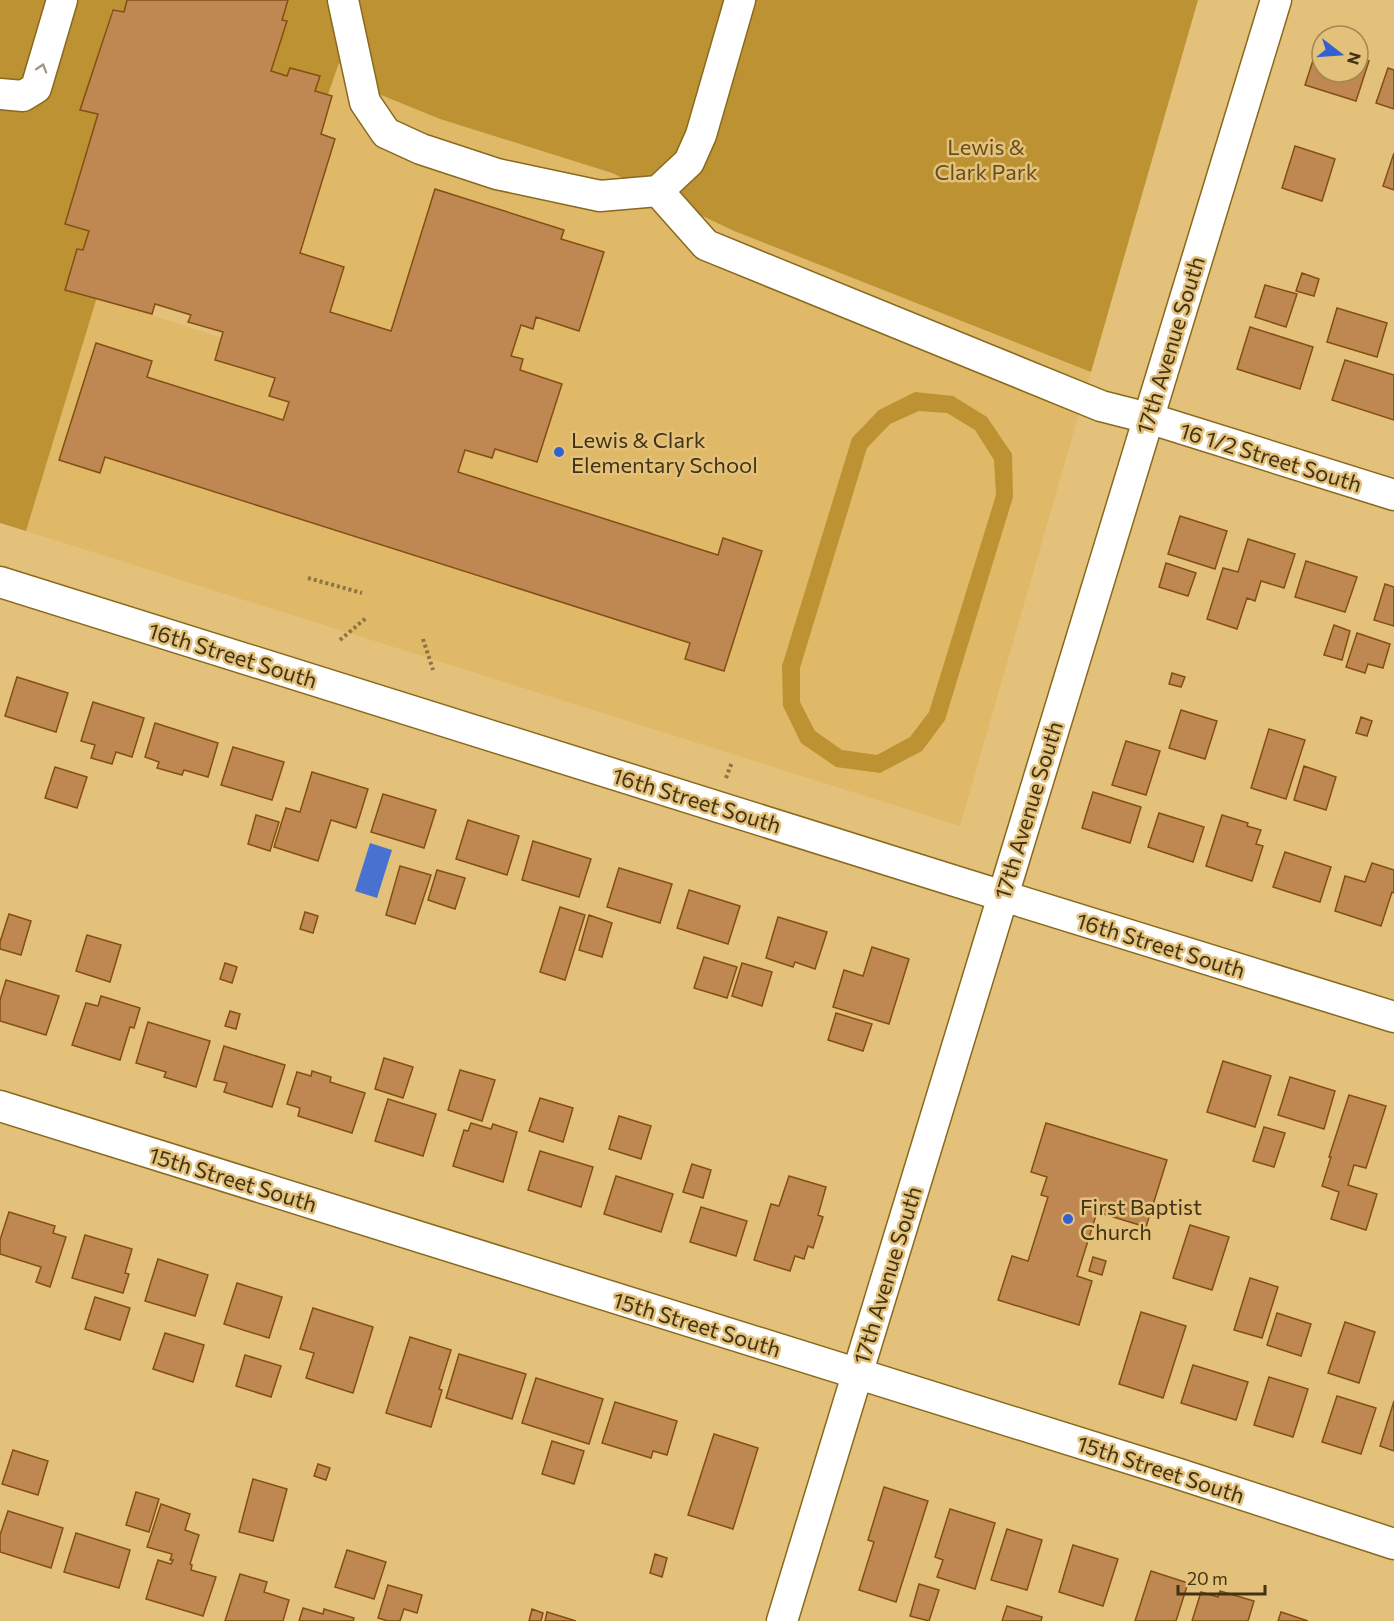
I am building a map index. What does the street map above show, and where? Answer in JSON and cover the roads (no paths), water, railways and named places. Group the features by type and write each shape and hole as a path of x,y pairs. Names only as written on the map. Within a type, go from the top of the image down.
{"street":[{"path":"0,94 23,96 36,88 62,0"},
{"path":"343,0 365,102 386,133 421,149 497,174 600,196 658,191 689,162 701,135 740,0"},
{"name":"17th Avenue South","path":"782,1621 1276,0"},
{"name":"16 1/2 Street South","path":"658,191 706,245 1101,406 1148,418 1394,495"},
{"name":"16th Street South","path":"0,582 1394,1017"},
{"name":"15th Street South","path":"0,1106 1176,1473 1394,1544"}],"water":[{"path":"370,843 392,850 377,898 355,891"}],"place":[{"name":"Lewis & Clark Elementary School","path":"559,452"},
{"name":"First Baptist Church","path":"1068,1219"}],"park label":[{"name":"Lewis & Clark Park","path":"986,158"}]}
